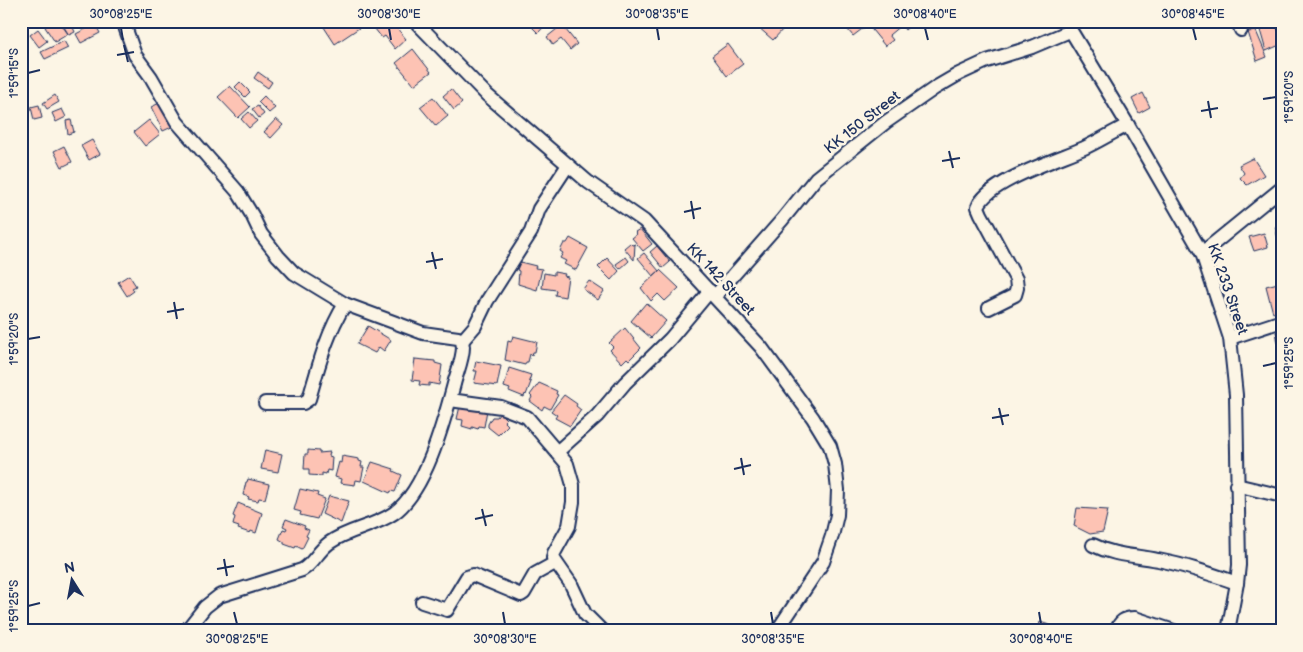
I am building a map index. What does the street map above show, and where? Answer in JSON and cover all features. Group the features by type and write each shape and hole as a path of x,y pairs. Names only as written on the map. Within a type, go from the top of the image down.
{"street":[{"path":"123,21 135,55 151,77 177,122 238,192 261,234 294,273 345,304 423,333 458,338 462,341 464,350 432,455 414,491 395,512 386,518 328,544 307,568 219,596 204,607 186,631"},
{"name":"KK 142 Street","path":"415,21 486,95 588,182 644,221 761,347 779,370 830,446 835,464 838,490 837,516 832,536 823,562 777,631"},
{"name":"KK 233 Street","path":"1068,26 1202,253 1230,338 1236,396 1236,485 1239,565 1228,631"},
{"name":"KK 150 Street","path":"557,452 597,416 625,384 670,339 782,220 816,178 886,122 935,88 987,61 1032,47 1068,26"},
{"path":"989,308 1015,295 1017,288 1016,279 978,207 980,201 991,191 1016,176 1085,147 1128,125"},
{"path":"462,341 475,326 488,301 531,232 539,209 568,165"},
{"path":"1202,253 1282,188"},
{"path":"265,403 303,403 309,400 328,336 334,321 345,304"},
{"path":"1230,338 1282,321"},
{"path":"450,400 501,407 527,417 570,470 573,485 573,502 569,526 554,554 555,563 571,584 585,614 602,631"},
{"path":"1236,485 1282,496"},
{"path":"1093,545 1106,552 1157,560 1237,583"},
{"path":"422,602 447,610 466,577 473,575 521,594 524,593 535,574 555,563"},
{"path":"1116,631 1119,623 1129,618 1135,618 1174,631"}],"building":[{"path":"53,21 59,21 68,34 55,42 45,27"},
{"path":"320,21 354,21 359,28 335,44"},
{"path":"384,21 402,22 396,27 406,39 395,49 385,36 382,38 375,29"},
{"path":"532,21 549,21 538,33 529,24"},
{"path":"745,21 776,21 784,28 773,40 758,27 755,30"},
{"path":"843,21 863,21 866,26 853,36 842,23"},
{"path":"872,21 915,21 905,30 901,25 889,35 893,40 885,46 868,25"},
{"path":"71,23 75,32 69,35 64,27"},
{"path":"1274,23 1282,37 1282,44 1266,51 1260,30"},
{"path":"95,24 100,33 81,43 76,34"},
{"path":"562,25 577,44 570,50 561,39 553,45 547,37"},
{"path":"38,29 47,41 39,47 30,35"},
{"path":"1256,31 1267,57 1257,61 1248,32"},
{"path":"64,41 68,48 45,59 41,52"},
{"path":"728,44 743,64 727,76 712,56"},
{"path":"413,49 431,72 414,85 396,63"},
{"path":"258,72 272,82 268,88 254,78"},
{"path":"240,82 250,92 245,97 235,87"},
{"path":"230,86 250,107 238,118 218,97"},
{"path":"451,89 462,103 454,110 443,96"},
{"path":"1143,93 1150,107 1139,113 1132,99"},
{"path":"55,95 59,102 47,109 43,103"},
{"path":"264,96 275,108 269,113 258,102"},
{"path":"433,97 448,116 436,126 420,107"},
{"path":"166,100 178,124 163,131 151,107"},
{"path":"39,105 42,118 34,120 31,107"},
{"path":"258,106 264,114 259,118 252,109"},
{"path":"62,109 66,117 56,122 52,113"},
{"path":"249,112 257,121 249,128 241,119"},
{"path":"276,119 283,125 271,138 264,132"},
{"path":"71,120 74,132 68,134 66,121"},
{"path":"149,120 160,134 145,146 134,132"},
{"path":"92,140 100,154 89,160 81,146"},
{"path":"64,146 72,162 62,167 54,151"},
{"path":"1253,158 1264,175 1247,185 1240,178 1244,173 1239,165"},
{"path":"1282,225 1282,242 1279,243 1275,227"},
{"path":"640,229 652,244 643,251 632,238 637,234 635,232"},
{"path":"1264,233 1268,247 1254,251 1249,237"},
{"path":"570,238 588,248 576,270 564,264 566,261 560,258 563,253 560,251 564,243 567,243"},
{"path":"630,243 632,245 635,244 634,260 624,248"},
{"path":"657,246 670,262 663,268 650,252"},
{"path":"644,253 659,271 653,276 638,258"},
{"path":"626,257 629,261 620,269 616,264"},
{"path":"607,258 619,271 611,280 598,267"},
{"path":"520,262 542,269 537,290 518,284 519,271 517,270"},
{"path":"660,270 679,288 665,301 658,294 651,301 641,288"},
{"path":"554,272 565,274 564,276 568,277 565,297 555,295 556,290 542,288 544,273 554,275"},
{"path":"129,275 136,286 132,288 134,291 127,296 118,282"},
{"path":"589,281 604,291 598,300 583,289"},
{"path":"1282,282 1282,310 1273,313 1266,286"},
{"path":"646,303 666,321 651,338 631,321"},
{"path":"368,326 391,340 384,351 379,347 375,353 357,344"},
{"path":"625,328 641,348 629,360 627,358 622,363 610,350 613,347 609,343"},
{"path":"1282,331 1282,348 1279,349 1276,332"},
{"path":"513,336 537,342 535,352 532,355 530,354 525,365 505,360 508,341 511,342"},
{"path":"415,359 435,361 435,363 442,365 439,385 429,383 429,386 419,385 420,381 412,380"},
{"path":"476,361 501,366 497,386 474,383 477,371 474,371"},
{"path":"509,368 531,375 529,381 531,382 524,397 504,387"},
{"path":"539,383 557,391 556,394 558,395 550,409 544,406 542,410 530,401 532,397 530,395"},
{"path":"564,395 577,404 576,406 581,410 570,426 555,418 557,415 551,411"},
{"path":"460,406 487,410 484,427 479,426 478,429 472,427 472,429 462,426 463,420 457,419"},
{"path":"500,413 506,419 504,421 508,425 498,435 488,427 488,424 492,417 497,417"},
{"path":"265,450 282,454 278,472 261,469"},
{"path":"308,450 319,451 319,453 330,452 329,456 332,457 331,471 327,470 326,474 322,473 322,476 309,475 309,469 304,469 305,454 308,454"},
{"path":"342,456 359,459 362,462 361,467 364,467 361,481 356,480 355,485 340,483 341,479 335,477"},
{"path":"372,462 394,469 393,471 402,475 395,492 391,491 390,493 364,481"},
{"path":"248,479 269,484 265,499 259,498 258,501 248,499 249,497 243,495"},
{"path":"300,489 318,493 317,496 325,499 317,519 300,515 301,512 294,510"},
{"path":"329,496 349,501 341,523 322,514"},
{"path":"238,503 262,513 256,533 238,529 239,527 233,525 235,517 233,516"},
{"path":"1077,508 1108,510 1103,532 1090,534 1074,526"},
{"path":"286,519 305,526 304,528 309,530 302,549 284,544 279,539 283,529 286,530 287,528 283,526"},
{"path":"1282,559 1282,586 1279,587 1277,560"},
{"path":"1040,622 1065,630 1065,631 1037,631"}]}
